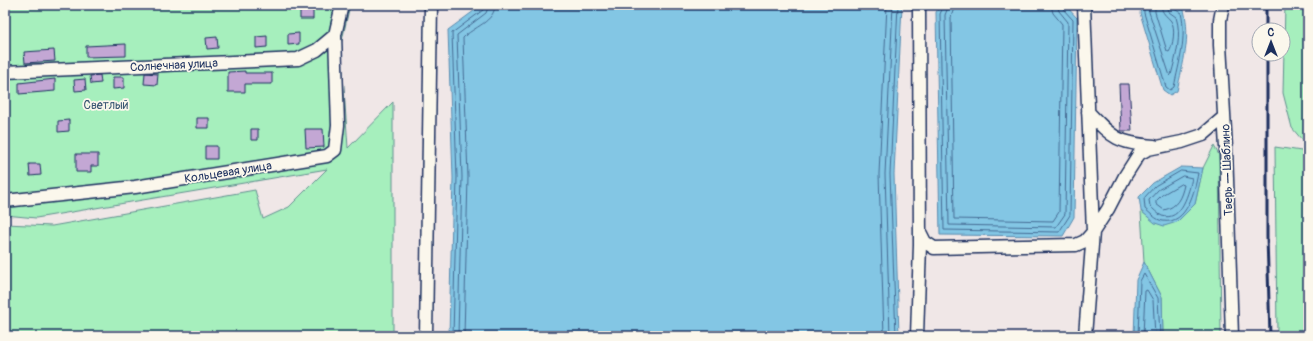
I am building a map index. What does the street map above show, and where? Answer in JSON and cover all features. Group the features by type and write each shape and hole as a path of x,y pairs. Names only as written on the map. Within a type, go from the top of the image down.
{"street":[{"name":"Кольцевая улица","path":"5,202 135,187 327,156 335,150 338,125 335,35 342,5"},
{"path":"426,336 431,5"},
{"path":"917,336 920,232 918,62 919,5"},
{"path":"1084,5 1092,232 1085,336"},
{"name":"Тверь — Шаблино","path":"1223,5 1220,31 1232,336"},
{"name":"Солнечная улица","path":"5,72 298,59 318,50 335,35"},
{"path":"1088,112 1119,140 1133,144 1158,147"},
{"path":"920,232 925,242 934,248 1076,245 1085,241 1092,232 1139,154 1148,149 1182,142 1203,135 1224,117"},
{"path":"919,266 925,255 934,248"}],"green space":[{"name":"Светлый","path":"5,5 350,5 341,45 348,148 393,102 393,336 5,336 5,224 52,226 255,190 263,219 289,207 327,169 36,218 5,215"},
{"path":"1285,5 1308,5 1308,147 1292,128 1283,93 1284,62 1291,62 1291,22 1285,22"},
{"path":"1214,146 1219,155 1221,336 1163,336 1162,297 1144,262 1141,211 1152,220 1177,222 1195,204 1203,168"},
{"path":"1275,147 1308,152 1308,336 1277,336"}],"water":[{"path":"482,5 902,5 894,174 899,336 449,336 453,178 448,30"},
{"path":"941,5 1065,5 1077,18 1074,217 1063,236 940,235 936,12"},
{"path":"1142,5 1172,5 1184,10 1187,31 1184,60 1177,91 1170,95 1163,90 1140,13"},
{"path":"1181,167 1203,168 1195,204 1177,222 1164,226 1155,223 1141,211 1139,197 1153,183"},
{"path":"1144,262 1162,297 1163,336 1134,336 1136,280"}],"building":[{"path":"300,10 313,10 313,19 300,19"},
{"path":"299,33 299,44 288,45 288,34"},
{"path":"267,36 267,47 256,48 256,37"},
{"path":"217,37 218,48 207,49 206,38"},
{"path":"126,44 126,56 86,57 86,46"},
{"path":"54,50 55,61 25,63 24,52"},
{"path":"245,71 245,73 272,73 272,84 245,84 245,92 228,92 228,72"},
{"path":"145,73 158,74 157,85 144,84"},
{"path":"100,75 101,83 91,84 90,76"},
{"path":"113,77 124,77 124,88 113,89"},
{"path":"55,79 55,91 19,94 19,83"},
{"path":"85,79 86,90 75,91 74,80"},
{"path":"1119,84 1129,84 1132,131 1121,131"},
{"path":"197,118 209,118 209,128 197,128"},
{"path":"69,120 69,131 58,132 58,121"},
{"path":"251,129 258,129 258,140 251,140"},
{"path":"305,129 323,129 324,147 306,148"},
{"path":"205,146 217,146 217,159 205,159"},
{"path":"76,154 98,154 98,166 91,166 91,172 76,172"},
{"path":"29,164 40,164 41,175 30,176"}],"railway":[{"path":"1266,5 1266,22"},
{"path":"1267,62 1267,237 1270,336"}]}
